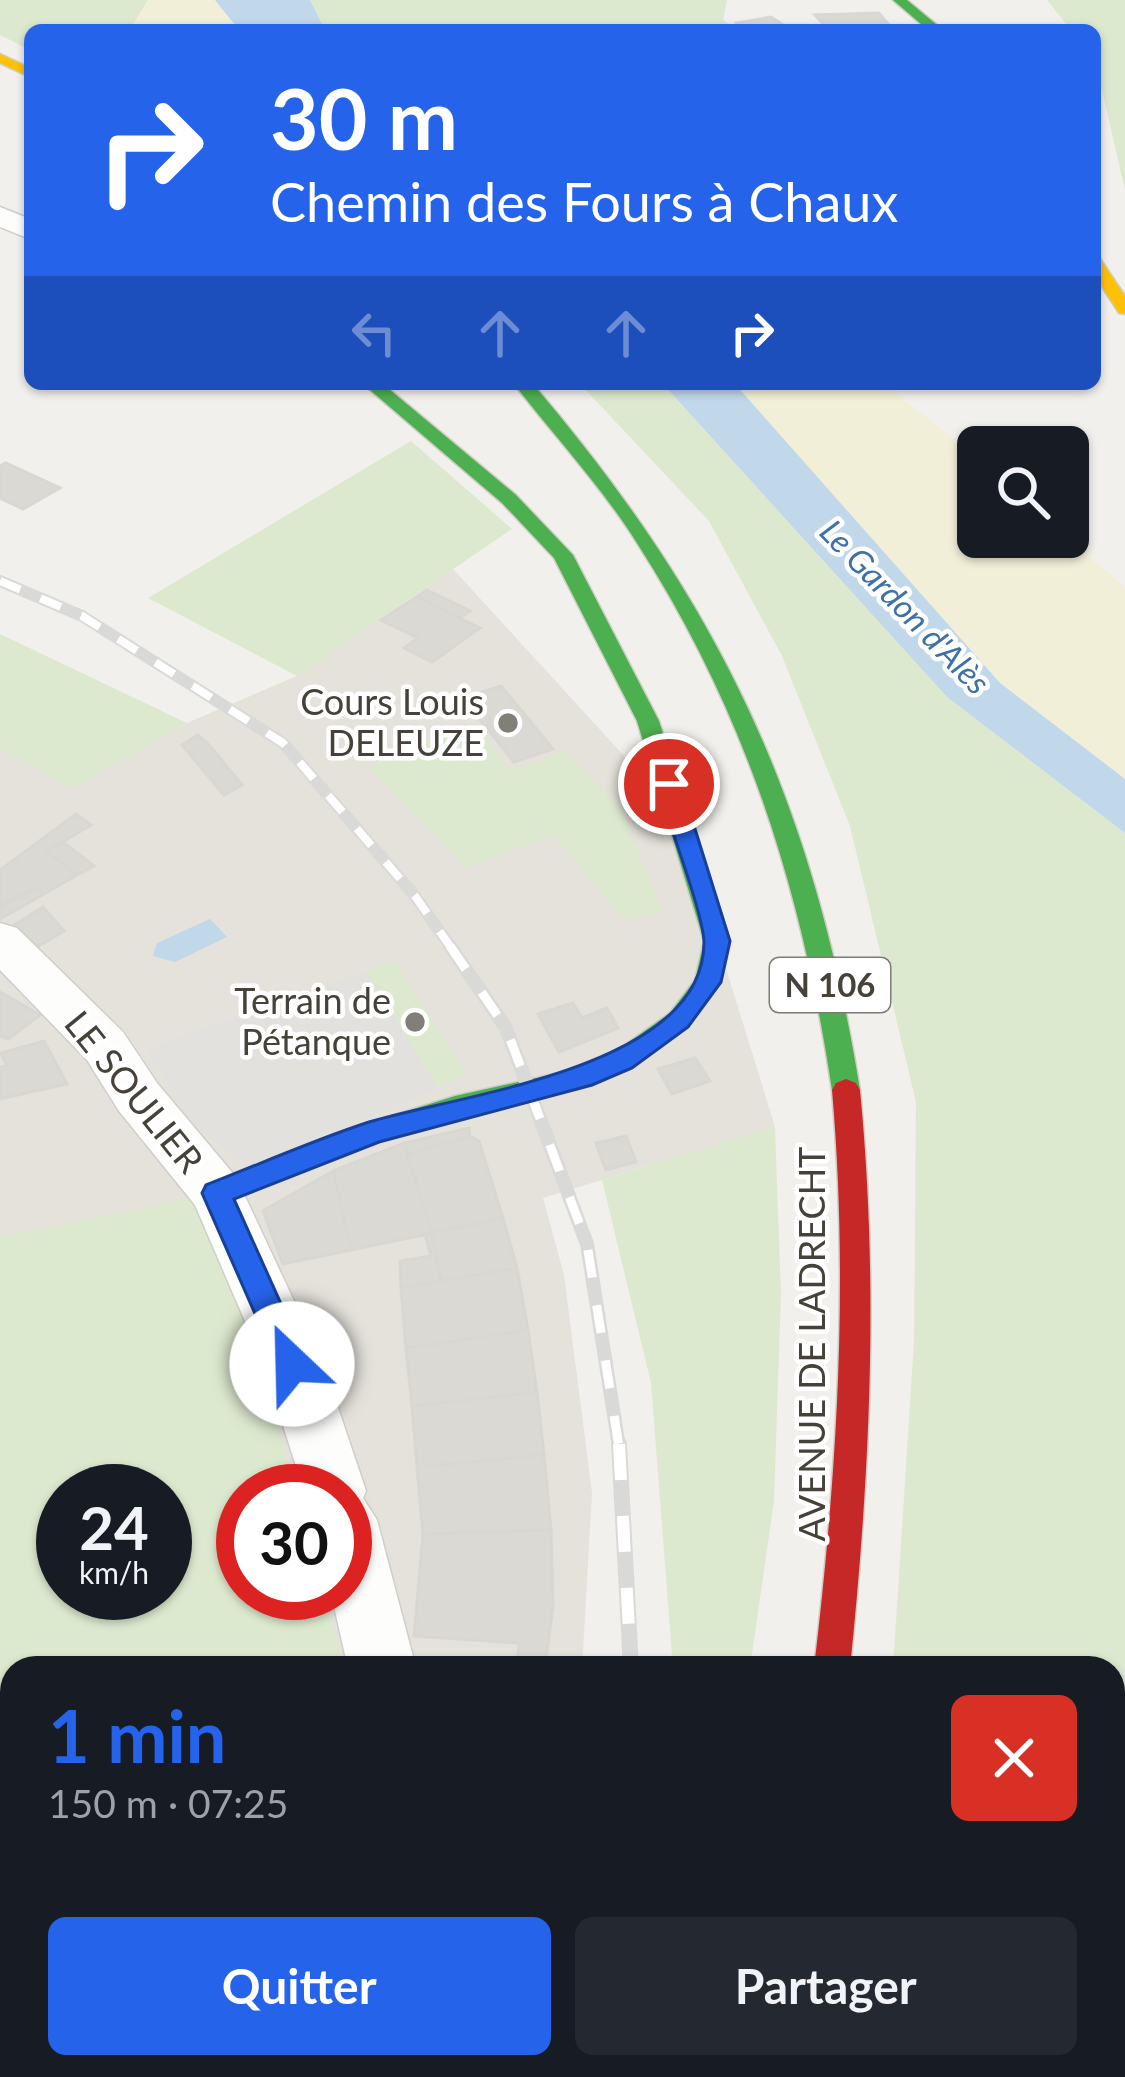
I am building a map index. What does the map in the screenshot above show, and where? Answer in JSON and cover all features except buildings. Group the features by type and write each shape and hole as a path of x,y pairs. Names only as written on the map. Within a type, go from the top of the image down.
{"main road":[{"path":"899,0 929,24"},
{"path":"1101,271 1125,309"},
{"path":"217,1193 373,1132 582,1078 622,1061 679,1020 708,982 717,941 648,721 562,555 509,499 379,390"},
{"name":"AVENUE DE LADRECHT","path":"529,390 596,461 637,517 718,654 755,737 824,943 855,1171 850,1529 834,1656"}],"street":[{"name":"LE SOULIER","path":"0,940 105,1046 138,1097 217,1193 292,1364 326,1464"},
{"path":"370,1620 379,1656"}],"shaded area":[{"path":"453,569 679,816 775,1127 543,1198 564,1275 592,1493 583,1656 341,1656 331,1620 372,1620 372,1464 289,1464 217,1194 0,1237 0,748 71,789 187,723 297,676"},
{"path":"366,971 438,1088 251,1167 186,1119 148,1049"}],"green space":[{"path":"0,0 148,0 134,24 24,24 24,47 0,35"},
{"path":"310,0 727,0 723,20 729,24 322,24"},
{"path":"1047,0 1125,0 1125,190 1101,86 1101,24 1066,24"},
{"path":"586,390 668,390 947,697 1125,833 1125,1656 894,1656 914,1341 916,1102 850,826 782,656 709,521"},
{"path":"411,441 512,529 297,676 148,598"},
{"path":"0,634 187,723 71,789 0,748"},
{"path":"474,723 510,771 565,751 620,807 662,911 626,921 553,835 466,868 367,768"},
{"name":"Terrain de Pétanque","path":"395,961 466,1074 438,1088 366,971"},
{"path":"775,1127 781,1294 774,1501 752,1656 672,1656 651,1383 602,1180"},
{"path":"217,1193 289,1464 216,1464 216,1620 331,1620 341,1656 0,1656 0,1237"}],"sand":[{"path":"148,0 215,0 234,24 134,24"},
{"path":"740,390 892,390 957,441 957,558 1089,555 1125,587 1125,779 1000,683"}],"water":[{"path":"215,0 310,0 322,24 234,24"},
{"name":"Le Gardon d'Alès","path":"668,390 740,390 1000,683 1125,779 1125,833 947,697"},
{"path":"210,919 227,937 175,962 153,956 157,943"}],"railway":[{"path":"0,581 82,616 283,743 415,896 452,949"},
{"path":"450,946 506,1028 587,1244 619,1447"},
{"path":"619,1444 630,1656"}],"traffic: fast":[{"path":"899,0 929,24"},
{"path":"217,1193 334,1145 455,1107 582,1078 622,1061 679,1020 708,982 717,941 648,721 563,555 509,499 379,390"},
{"path":"528,390 588,460 645,540 697,624 741,712 778,802 808,896 831,992 846,1090"}],"traffic: slow":[{"path":"0,58 24,70"},
{"path":"1101,272 1125,309"}],"traffic: jam":[{"path":"833,1656 847,1524 857,1307 846,1090"}],"place":[{"name":"Cours Louis DELEUZE","path":"508,723"},
{"name":"Terrain de Pétanque","path":"415,1022"}],"route":[{"path":"292,1364 217,1193 373,1132 455,1107 582,1078 622,1061 679,1020 708,982 717,941 669,784"}]}
